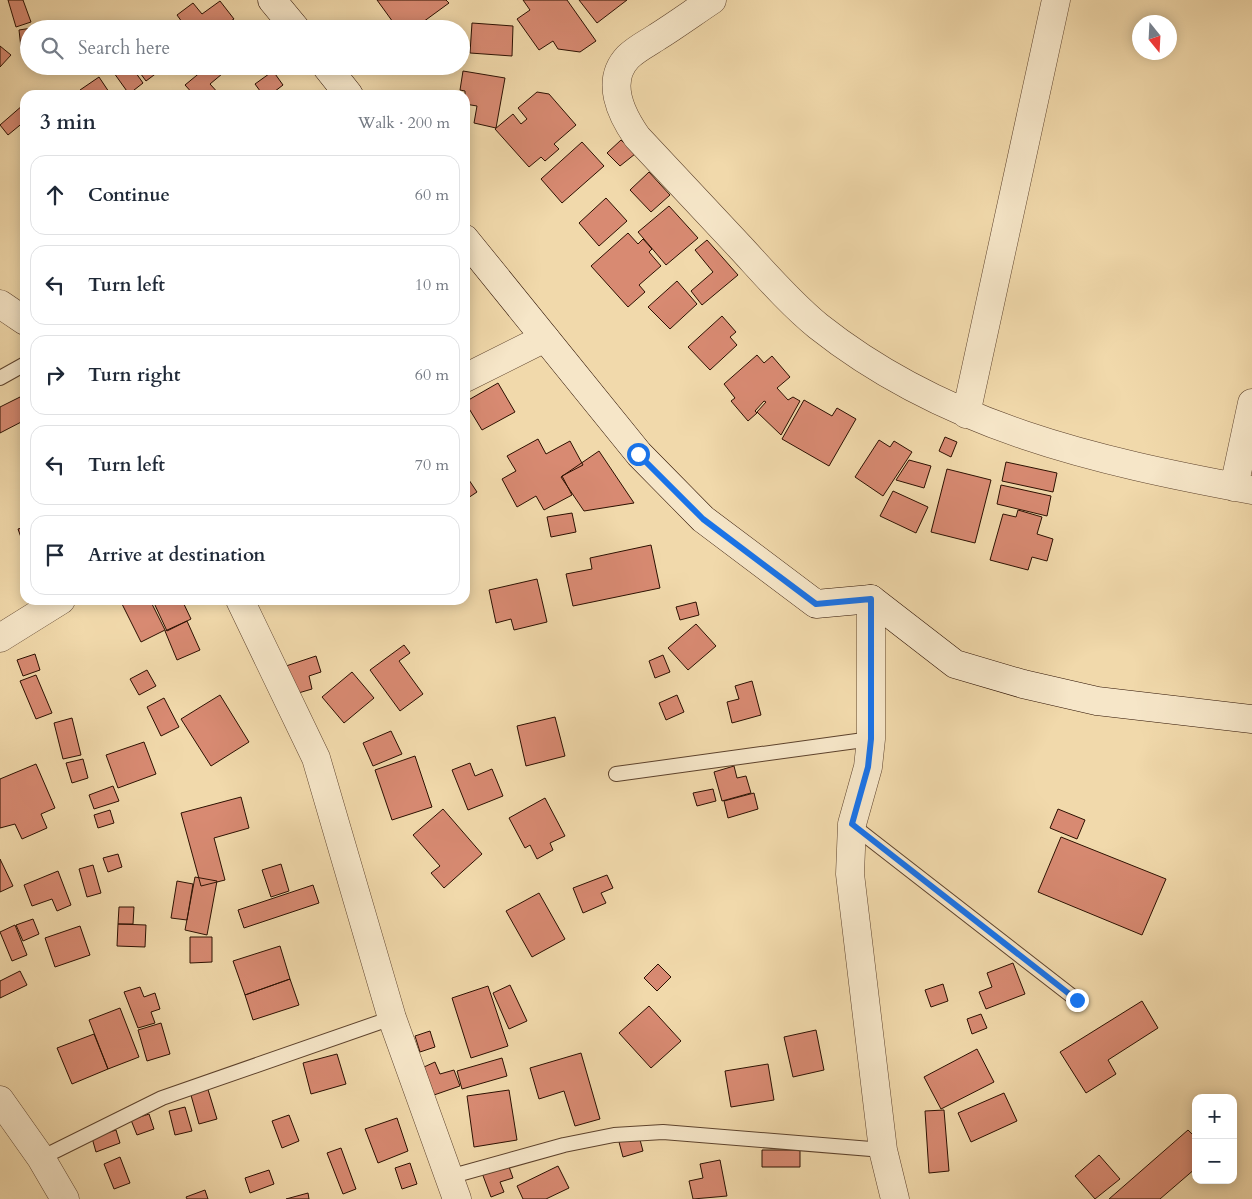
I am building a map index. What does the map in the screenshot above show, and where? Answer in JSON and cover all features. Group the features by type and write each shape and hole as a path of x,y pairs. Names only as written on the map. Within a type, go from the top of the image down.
{"street":[{"path":"712,0 629,56 618,71 616,87 624,118 638,137 777,286 817,324 861,358 913,390 966,414 1094,456 1243,488 1252,403"},
{"path":"966,414 1056,0"},
{"path":"333,75 345,90"},
{"path":"470,245 638,454 703,519 816,604 871,599 955,664 1023,684 1097,701 1252,719"},
{"path":"0,304 20,318"},
{"path":"470,376 545,338"},
{"path":"871,599 871,739 868,767 852,824 850,874 883,1150 895,1199"},
{"path":"0,638 53,605"},
{"path":"242,605 316,758 392,1018 453,1188"},
{"path":"0,1100 41,1158 65,1199"}],"lane":[{"path":"0,378 20,367"},
{"path":"616,774 871,739"},
{"path":"852,824 1077,1000"},
{"path":"41,1158 162,1098 392,1018"},
{"path":"453,1188 564,1144 614,1135 664,1132 883,1150"}],"building":[{"path":"8,0 23,0 30,20 20,20 20,26 16,27"},
{"path":"377,0 446,0 449,3 426,20 391,20"},
{"path":"523,0 567,0 596,41 580,52 558,49 553,41 539,50 517,19 530,10"},
{"path":"579,0 627,0 597,23"},
{"path":"220,1 234,19 181,20 177,15 193,3 202,14"},
{"path":"472,23 513,26 512,56 470,53"},
{"path":"0,46 11,55 0,67"},
{"path":"470,72 505,78 496,128 474,123 477,106 470,105 470,90 460,90 462,75 470,75"},
{"path":"115,75 137,75 143,83 134,90 126,90"},
{"path":"142,75 154,75 146,81"},
{"path":"197,75 221,75 210,84 215,90 190,90 185,85"},
{"path":"267,75 276,75 283,85 276,90 259,90 255,84"},
{"path":"99,77 108,90 80,90"},
{"path":"537,92 549,94 576,125 554,144 559,149 545,161 541,157 529,167 495,129 513,114 521,124 527,119 518,108"},
{"path":"20,108 20,125 8,135 0,125"},
{"path":"621,140 635,154 620,166 607,153"},
{"path":"582,142 604,166 562,203 541,179"},
{"path":"649,172 670,195 651,212 630,190"},
{"path":"606,198 627,221 599,246 579,223"},
{"path":"669,206 698,238 666,265 638,232"},
{"path":"628,233 638,244 643,239 652,249 649,252 661,266 639,285 645,292 628,307 591,266"},
{"path":"707,240 738,275 702,305 691,291 713,272 695,250"},
{"path":"677,281 697,304 670,329 648,307"},
{"path":"722,316 736,332 730,337 737,345 710,370 688,347"},
{"path":"757,355 764,363 772,356 790,377 777,388 788,400 793,397 800,401 781,435 757,412 766,402 764,401 755,411 757,413 748,421 731,401 735,398 724,384"},
{"path":"498,383 515,412 482,430 470,410 470,399"},
{"path":"20,397 20,423 0,433 0,407"},
{"path":"804,400 832,416 837,408 856,419 829,466 782,439"},
{"path":"945,437 957,442 951,457 939,451"},
{"path":"538,439 546,454 570,441 583,465 562,476 572,495 544,510 536,496 517,507 502,479 516,471 507,456"},
{"path":"879,440 890,447 894,441 912,452 883,496 855,477"},
{"path":"599,451 634,503 584,511 561,477"},
{"path":"909,460 931,466 924,488 896,480"},
{"path":"1006,462 1057,473 1053,492 1002,481"},
{"path":"947,469 991,480 975,543 931,532"},
{"path":"470,482 477,492 470,497"},
{"path":"1001,485 1051,496 1047,516 997,504"},
{"path":"893,491 928,507 916,533 880,516"},
{"path":"1018,510 1042,517 1037,534 1053,539 1047,561 1032,557 1028,570 990,560 1003,514 1016,517"},
{"path":"572,513 576,532 551,537 547,517"},
{"path":"651,545 660,588 573,606 566,574 592,569 590,558"},
{"path":"537,579 547,622 514,630 511,619 496,623 489,590"},
{"path":"696,602 699,615 680,620 676,607"},
{"path":"122,605 152,605 165,630 141,642"},
{"path":"155,605 184,605 191,619 167,631"},
{"path":"187,621 200,650 177,660 165,631"},
{"path":"696,624 716,646 688,670 668,648"},
{"path":"404,645 410,653 399,661 423,694 400,711 370,670"},
{"path":"35,654 40,670 23,676 17,660"},
{"path":"663,655 670,672 655,678 649,661"},
{"path":"316,656 321,672 309,676 312,689 295,694 286,666"},
{"path":"147,670 156,686 139,695 130,679"},
{"path":"352,672 374,698 344,723 322,697"},
{"path":"36,675 52,713 36,719 20,681"},
{"path":"752,681 761,715 732,723 727,702 739,699 735,686"},
{"path":"220,695 249,742 211,766 181,719"},
{"path":"677,695 684,712 666,720 659,703"},
{"path":"164,698 179,727 161,736 147,707"},
{"path":"555,717 565,756 526,766 517,726"},
{"path":"72,718 81,755 63,759 54,723"},
{"path":"391,731 402,754 373,766 363,743"},
{"path":"144,742 156,774 118,788 106,755"},
{"path":"415,756 432,807 392,820 375,770"},
{"path":"83,759 88,778 72,783 66,763"},
{"path":"470,763 475,776 492,769 503,796 468,810 452,770"},
{"path":"36,764 55,808 41,814 47,828 22,839 15,824 0,828 0,779"},
{"path":"734,766 737,778 746,776 751,793 722,801 714,772"},
{"path":"113,786 119,801 94,809 89,795"},
{"path":"713,789 716,801 697,806 693,793"},
{"path":"754,793 758,809 728,818 724,801"},
{"path":"241,797 249,828 214,838 225,880 201,886 181,813"},
{"path":"545,798 565,836 550,843 553,850 537,859 530,845 525,848 509,818"},
{"path":"443,809 482,854 444,888 431,873 440,866 413,835"},
{"path":"1058,809 1085,820 1077,839 1050,828"},
{"path":"110,810 114,823 98,828 94,815"},
{"path":"1061,837 1166,879 1142,935 1038,892"},
{"path":"118,854 122,867 108,872 103,858"},
{"path":"0,859 13,886 0,892"},
{"path":"281,864 289,891 271,897 262,870"},
{"path":"93,865 101,893 87,897 79,869"},
{"path":"58,871 71,905 57,911 52,899 32,906 24,885"},
{"path":"607,875 613,888 601,893 606,903 583,913 573,888"},
{"path":"195,877 217,881 207,935 185,930"},
{"path":"177,881 193,884 187,920 171,918"},
{"path":"313,885 319,903 244,928 238,910"},
{"path":"539,893 565,939 532,957 506,911"},
{"path":"119,907 134,907 133,924 118,924"},
{"path":"33,919 39,934 23,941 16,925"},
{"path":"118,924 146,925 145,947 117,946"},
{"path":"15,925 27,955 12,961 0,932"},
{"path":"80,926 90,955 55,967 45,938"},
{"path":"190,937 212,937 212,962 190,963"},
{"path":"280,946 290,979 245,995 233,961"},
{"path":"1013,963 1025,994 986,1009 979,992 992,987 987,973"},
{"path":"658,964 671,977 657,991 644,978"},
{"path":"20,971 27,985 0,998 0,981"},
{"path":"290,979 299,1005 253,1020 245,995"},
{"path":"943,984 948,1001 931,1007 925,990"},
{"path":"510,985 527,1021 509,1029 493,993"},
{"path":"488,986 508,1046 471,1058 452,998"},
{"path":"140,987 144,997 155,993 160,1009 151,1012 155,1023 138,1028 124,992"},
{"path":"1142,1001 1158,1028 1108,1060 1116,1074 1086,1093 1060,1052"},
{"path":"649,1006 681,1041 651,1068 619,1033"},
{"path":"120,1008 139,1057 108,1069 89,1020"},
{"path":"981,1014 987,1028 972,1034 967,1019"},
{"path":"161,1023 170,1054 147,1061 138,1030"},
{"path":"816,1030 824,1070 793,1077 784,1037"},
{"path":"430,1031 435,1047 420,1052 415,1036"},
{"path":"94,1034 108,1069 72,1084 57,1048"},
{"path":"977,1049 994,1082 941,1109 924,1077"},
{"path":"581,1053 600,1119 575,1126 564,1091 539,1099 530,1068"},
{"path":"337,1054 346,1084 311,1094 303,1063"},
{"path":"502,1058 507,1076 462,1089 457,1071"},
{"path":"435,1062 440,1074 454,1070 460,1086 434,1095 424,1067"},
{"path":"768,1064 774,1100 731,1107 725,1071"},
{"path":"206,1083 217,1119 199,1124 189,1088"},
{"path":"509,1090 517,1140 474,1147 467,1096"},
{"path":"1004,1093 1017,1121 971,1142 958,1113"},
{"path":"185,1107 192,1131 175,1135 169,1111"},
{"path":"944,1110 949,1171 929,1173 925,1111"},
{"path":"149,1114 154,1129 137,1135 131,1120"},
{"path":"289,1115 299,1141 282,1148 272,1121"},
{"path":"397,1118 408,1151 378,1163 365,1129"},
{"path":"116,1130 120,1143 96,1152 92,1138"},
{"path":"1188,1130 1192,1134 1192,1171 1160,1199 1109,1199"},
{"path":"639,1136 643,1151 623,1157 619,1142"},
{"path":"341,1148 356,1189 343,1194 327,1153"},
{"path":"762,1150 800,1150 800,1167 762,1167"},
{"path":"1099,1155 1120,1179 1095,1199 1075,1176"},
{"path":"120,1157 130,1183 114,1189 104,1164"},
{"path":"720,1160 727,1196 693,1199 689,1181 703,1178 700,1164"},
{"path":"410,1163 417,1184 402,1189 395,1168"},
{"path":"508,1164 513,1178 500,1182 504,1192 491,1197 482,1173"},
{"path":"558,1166 569,1188 546,1199 523,1199 517,1186"},
{"path":"269,1170 274,1184 250,1193 245,1178"},
{"path":"205,1190 208,1199 187,1199 186,1197"},
{"path":"308,1193 309,1199 286,1199"}],"route":[{"path":"638,454 703,519 816,604 871,599 871,739 868,767 857,799 852,824 1077,1000"}]}
